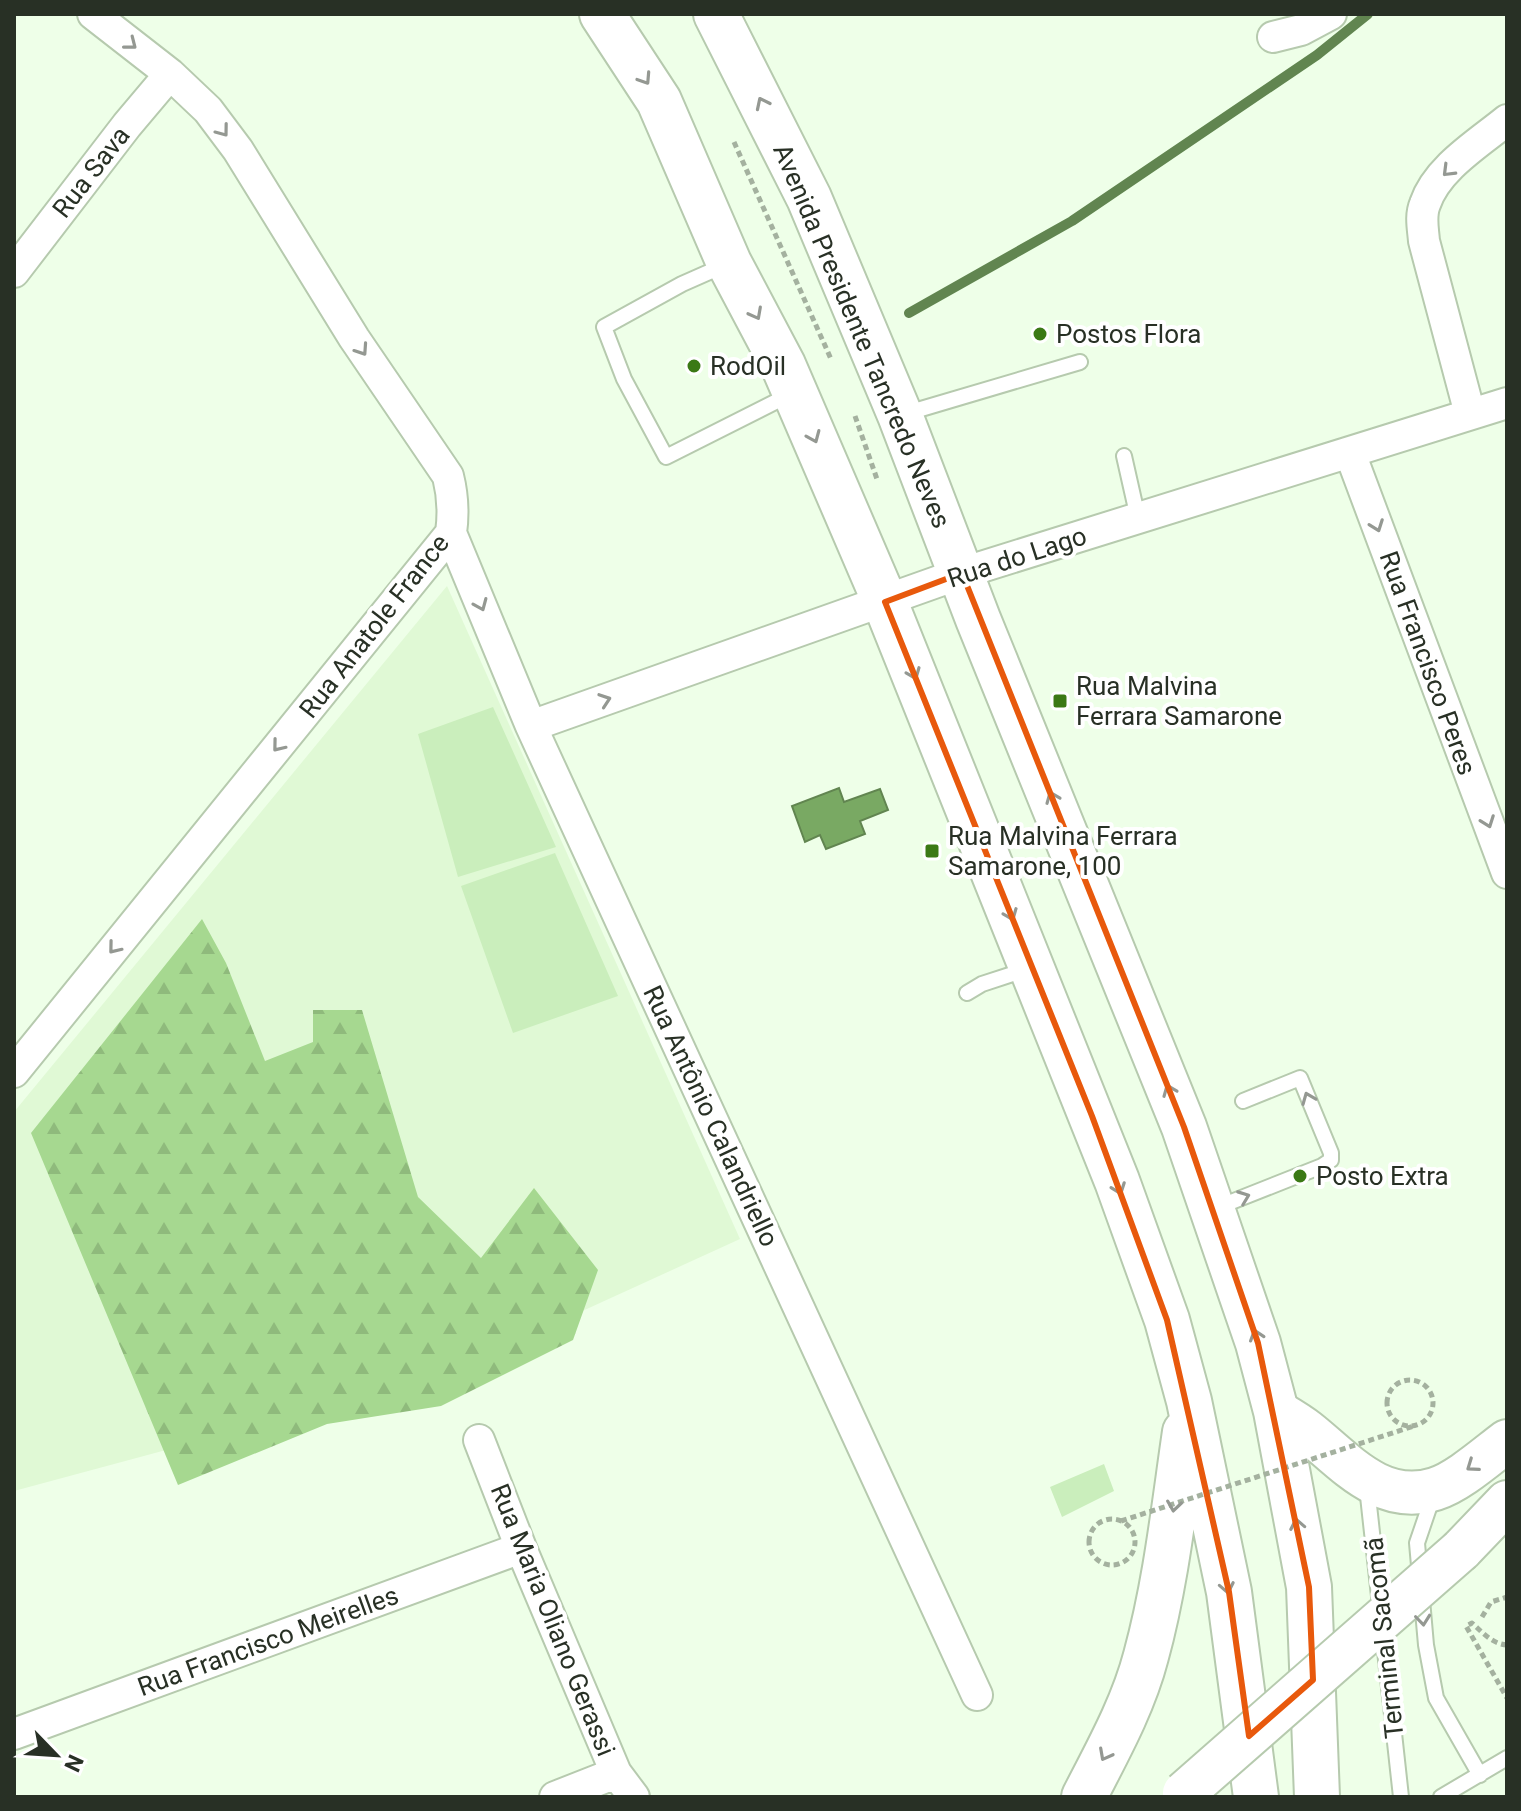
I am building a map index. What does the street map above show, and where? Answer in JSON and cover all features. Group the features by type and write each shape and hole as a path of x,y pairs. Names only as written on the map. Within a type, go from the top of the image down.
{"highway":[{"path":"602,14 659,101 729,263 795,392 885,602 1117,1181 1167,1320 1189,1401 1229,1592 1255,1793"},
{"name":"Avenida Presidente Tancredo Neves","path":"716,14 809,198 962,573"},
{"path":"962,573 1184,1127 1258,1343 1276,1411 1309,1587 1317,1797"},
{"path":"1084,1797 1116,1735 1145,1659 1161,1593 1189,1401"}],"main road":[{"path":"1276,1411 1304,1429 1345,1466 1366,1480 1411,1492 1436,1489 1507,1441"},
{"path":"1182,1796 1461,1550 1507,1502"},
{"path":"1461,1550 1507,1527"}],"street":[{"name":"Rua Anatole France","path":"14,1072 451,533 453,496 448,476 354,338 238,150 208,110 170,74 93,14"},
{"path":"1273,37 1301,30 1331,14"},
{"name":"Rua Sava","path":"14,272 170,74"},
{"path":"1470,414 1424,241 1422,219 1425,203 1436,183 1507,120"},
{"name":"Rua do Lago","path":"531,726 962,573 1507,403"},
{"name":"Rua Francisco Peres","path":"1350,453 1507,873"},
{"name":"Rua Antônio Calandriello","path":"451,533 531,726 977,1695"},
{"name":"Rua Maria Oliano Gerassi","path":"479,1440 521,1548 625,1785"},
{"name":"Rua Francisco Meirelles","path":"14,1734 521,1548"},
{"path":"555,1797 625,1785"}],"lane":[{"path":"729,263 682,284 604,327 624,379 666,457 795,392"},
{"path":"900,415 1080,362"},
{"path":"1124,456 1138,518"},
{"path":"967,993 982,984 1032,968"},
{"path":"1212,1209 1331,1160 1331,1153 1300,1078 1243,1101"},
{"name":"Terminal Sacomã","path":"1366,1480 1401,1797"},
{"name":"Terminal Sacomã","path":"1436,1489 1417,1543 1426,1645 1436,1698 1480,1775"},
{"path":"1441,1797 1507,1758"}],"path":[{"path":"734,142 837,371"},
{"path":"855,414 880,485"},
{"path":"1121,1521 1133,1532 1135,1547 1119,1564 1104,1564 1089,1548 1090,1533 1100,1522 1107,1519 1121,1521 1414,1426 1427,1419 1433,1398 1419,1381 1404,1379 1391,1388 1386,1403 1392,1418 1398,1423 1414,1426"},
{"path":"1482,1617 1491,1602 1507,1597"},
{"path":"1507,1645 1489,1638 1472,1623 1466,1626 1507,1698"}],"highlighted area":[{"path":"962,573 1184,1127 1258,1343 1309,1587 1313,1680 1249,1736 1229,1592 1167,1320 1092,1116 885,602"}],"shaded area":[{"path":"447,586 740,1239 440,1376 14,1491 14,1112"},
{"path":"493,707 556,847 458,877 418,734"},
{"path":"839,788 844,802 880,789 888,810 860,821 865,834 826,849 820,835 805,842 792,806"},
{"path":"555,853 618,996 513,1033 461,886"},
{"path":"1104,1464 1114,1491 1062,1517 1050,1487"}],"green space":[{"path":"202,919 226,963 265,1061 313,1042 313,1010 362,1010 418,1197 481,1258 534,1188 598,1270 573,1340 441,1406 327,1424 178,1485 31,1133"}],"waterway":[{"path":"909,313 1072,221 1317,55 1368,14"}],"place":[{"name":"Postos Flora","path":"1040,334"},
{"name":"RodOil","path":"694,366"},
{"name":"Rua Malvina Ferrara Samarone","path":"1060,701"},
{"name":"Rua Malvina Ferrara Samarone, 100","path":"932,851"},
{"name":"Posto Extra","path":"1300,1176"}]}
